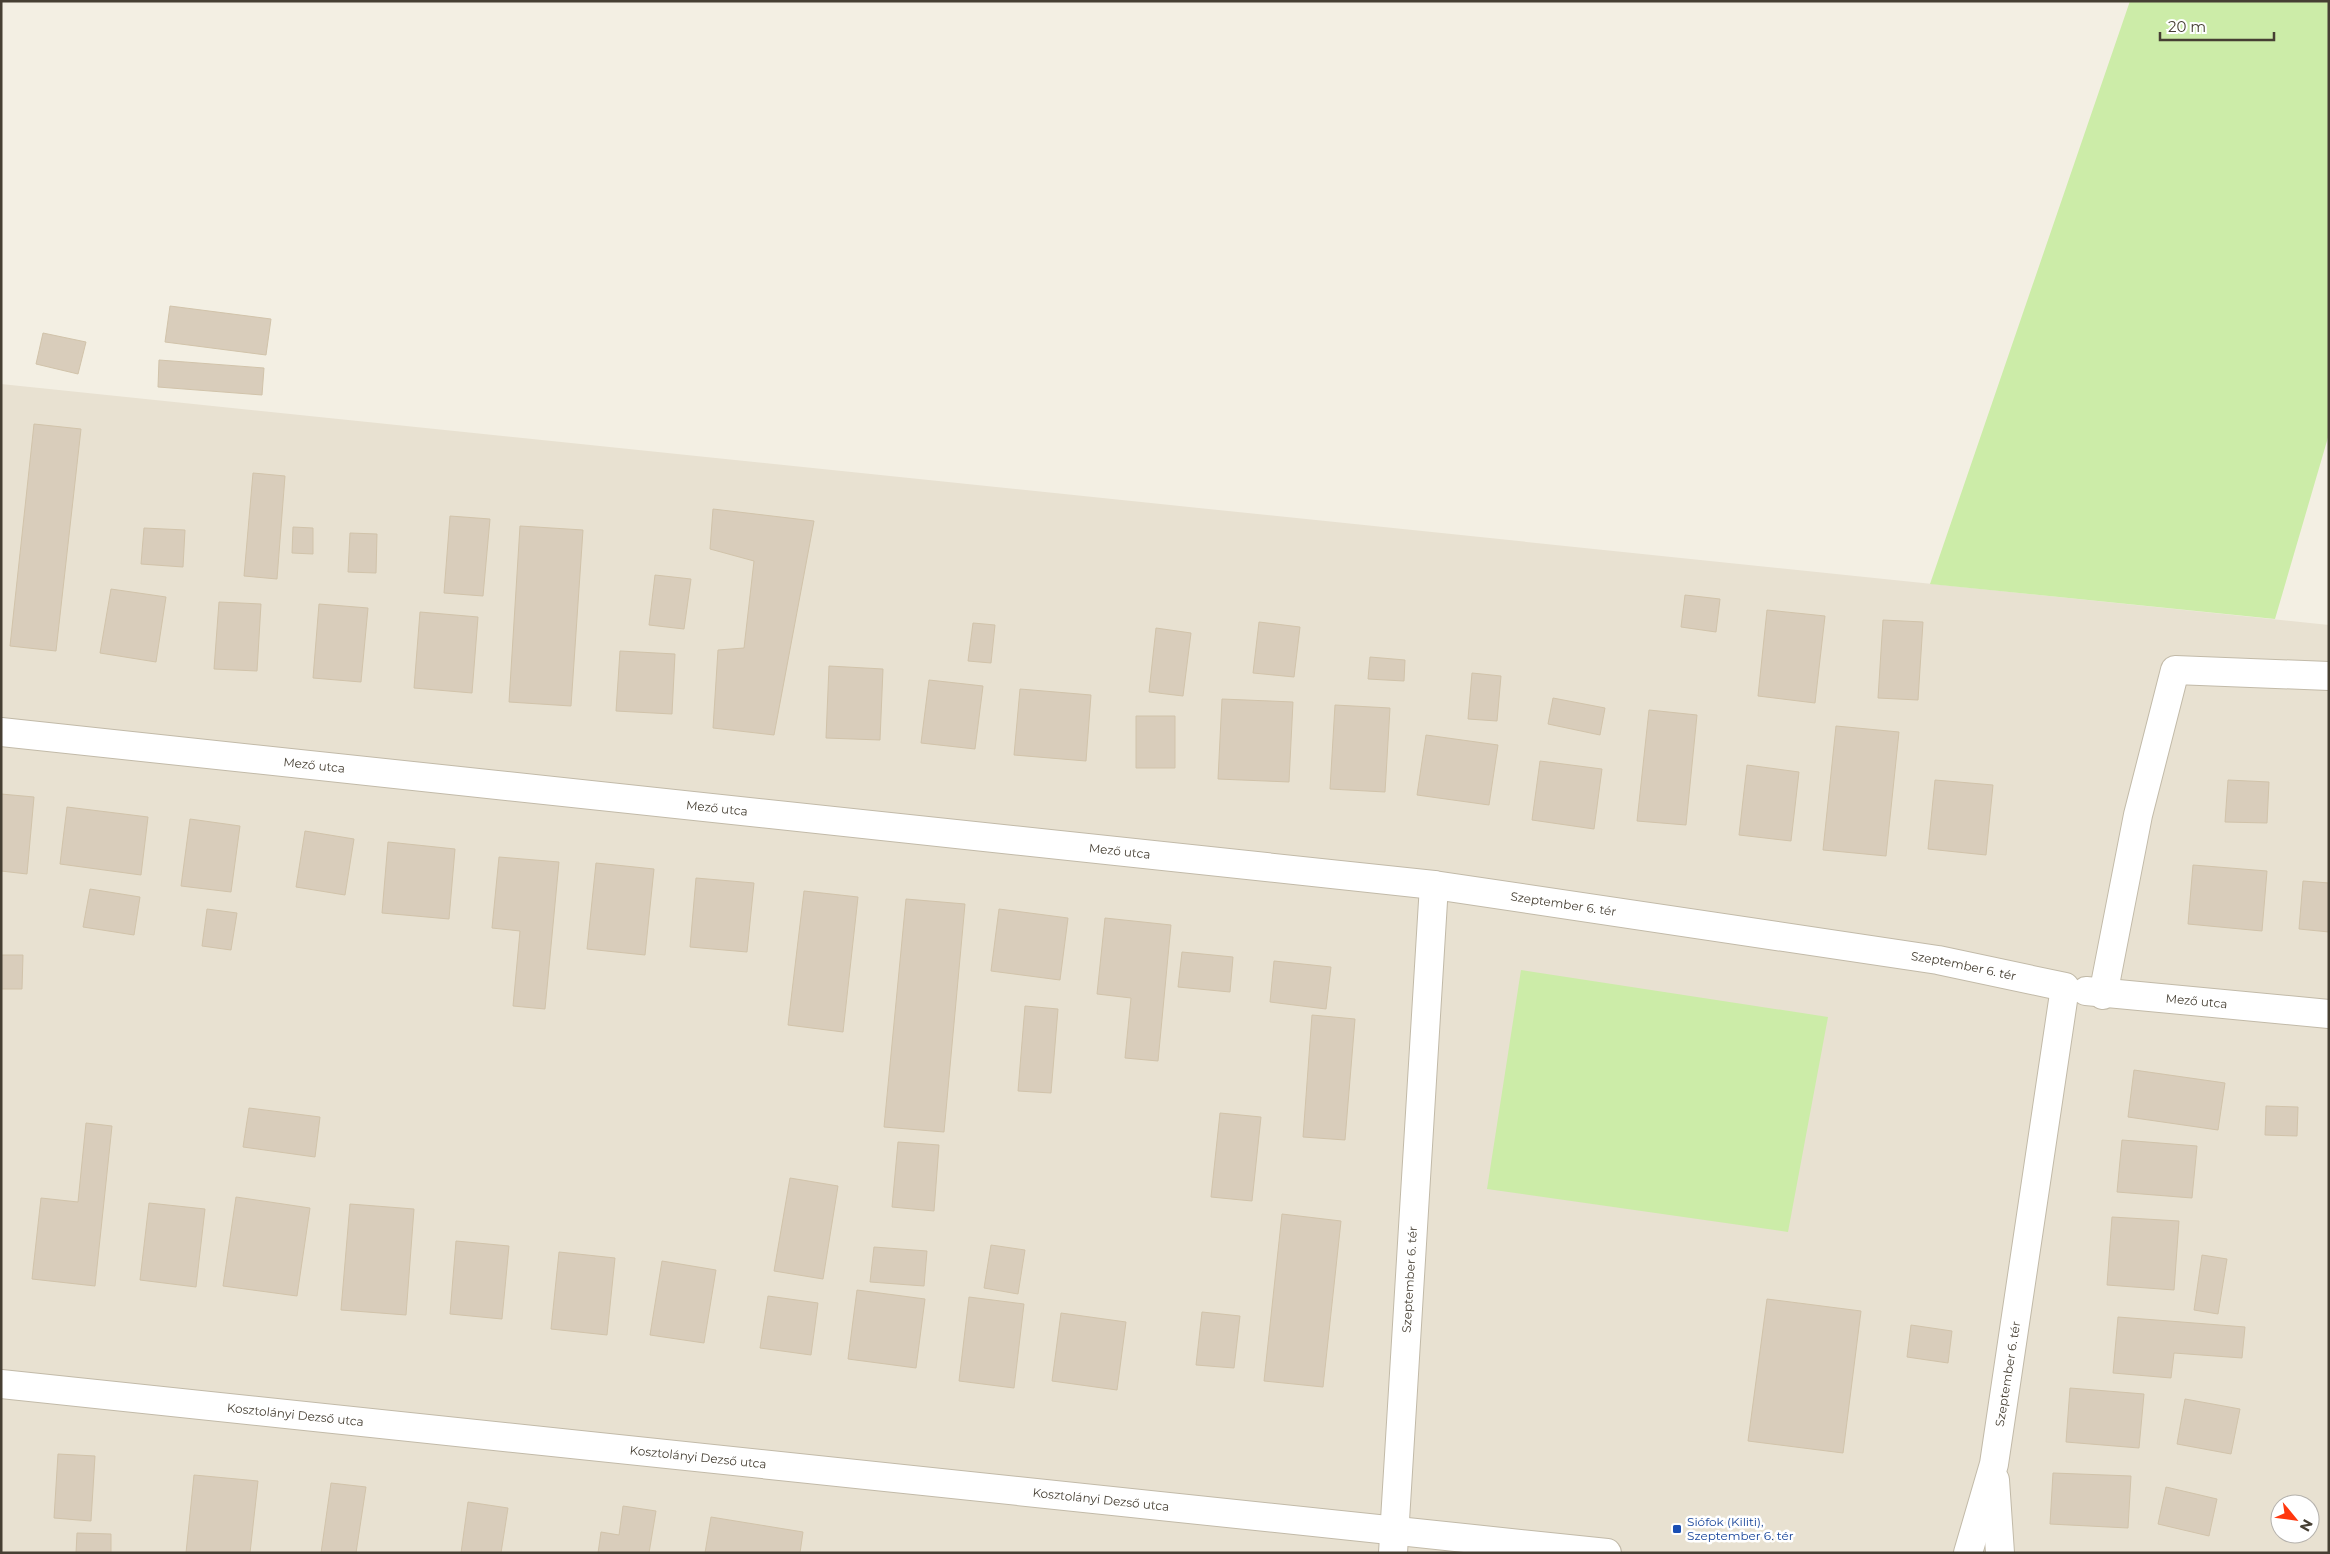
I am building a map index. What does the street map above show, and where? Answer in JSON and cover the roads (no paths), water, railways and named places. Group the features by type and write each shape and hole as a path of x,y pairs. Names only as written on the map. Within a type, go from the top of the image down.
{"street":[{"path":"2103,995 2138,815 2175,670 2329,676"},
{"name":"Mező utca","path":"1,732 1434,885"},
{"name":"Szeptember 6. tér","path":"1394,1542 1434,885 1938,960 2065,987 1994,1464 1968,1553"},
{"name":"Mező utca","path":"2065,987 2103,995 2329,1014"},
{"name":"Kosztolányi Dezső utca","path":"1,1384 1394,1542"},
{"name":"Szeptember 6. tér","path":"1994,1464 2000,1553"},
{"path":"1394,1542 1607,1553"}],"place":[{"name":"Siófok (Kiliti), Szeptember 6. tér","path":"1677,1529"}]}
